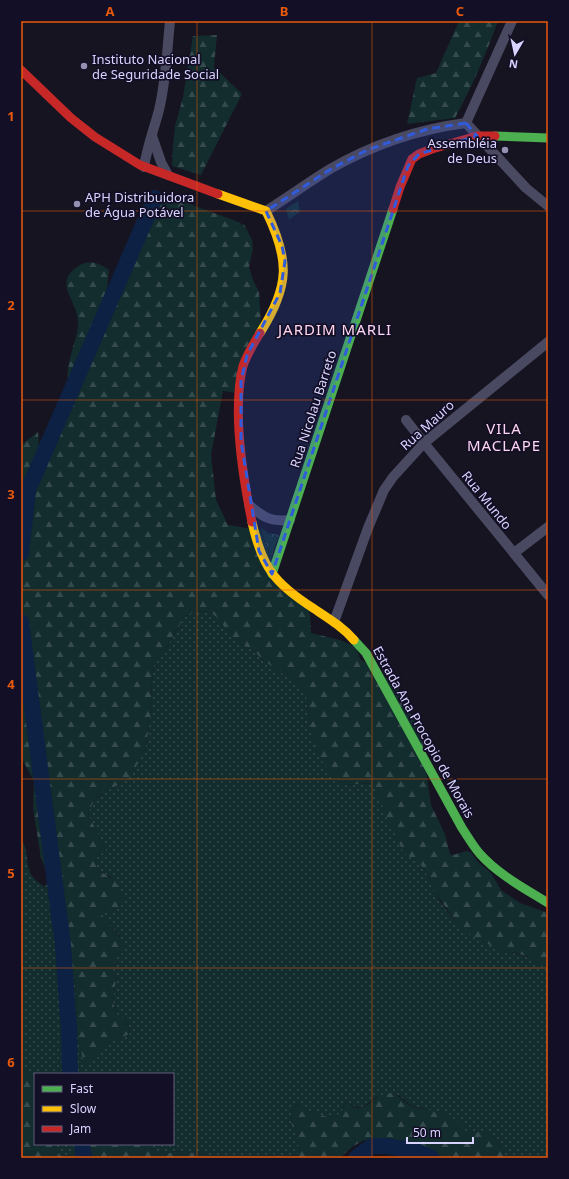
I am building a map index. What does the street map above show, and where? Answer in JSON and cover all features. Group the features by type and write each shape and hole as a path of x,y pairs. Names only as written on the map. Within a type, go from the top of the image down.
{"street":[{"path":"144,166 159,109 164,79 170,21"},
{"path":"466,123 512,21"},
{"path":"21,70 71,118 95,137 115,150 144,166 266,211 331,169 367,150 427,129 466,123"},
{"path":"466,123 526,188 548,206"},
{"path":"152,136 161,162 168,175"},
{"name":"Rua Nicolau Barreto","path":"272,574 369,279 408,166 412,159 419,154 432,149 477,136 548,138"},
{"name":"Estrada Ana Procopio de Morais","path":"266,211 282,246 285,261 284,277 280,293 271,314 247,355 241,381 240,402 241,441 249,505 259,551 272,574 285,588 334,622 354,639 366,653 462,828 474,846 485,859 500,872 548,903"},
{"name":"Rua Mauro","path":"334,622 368,528 384,490 393,477 424,443 548,342"},
{"name":"Rua Mundo","path":"406,420 548,595"},
{"path":"249,505 269,519 280,521 290,520"},
{"path":"514,553 548,527"}],"highlighted area":[{"path":"466,123 477,136 419,154 408,166 272,574 259,551 241,441 241,381 247,355 280,293 285,261 282,246 266,211 331,169 367,150 427,129"}],"green space":[{"path":"459,21 498,21 489,46 455,118 407,124 417,78 436,73"},
{"path":"217,35 214,67 242,94 201,175 172,166 175,126 183,97 193,36"},
{"path":"163,194 241,223 240,225 244,224 252,240 253,249 249,267 259,292 261,321 237,393 223,391 211,455 216,500 228,525 260,530 280,580 308,607 311,633 340,640 356,647 360,659 373,667 399,690 409,713 422,724 424,733 423,750 431,805 445,834 450,854 453,855 466,851 471,852 478,862 491,873 501,890 520,903 548,913 548,969 526,956 512,952 509,955 471,935 460,926 434,891 422,866 403,852 372,783 345,785 334,778 317,754 308,713 307,699 300,687 264,661 253,650 240,644 229,634 219,619 210,612 196,610 184,617 163,654 154,665 150,721 145,751 130,777 104,792 94,800 88,814 106,850 98,856 95,861 98,870 110,877 117,884 123,897 122,905 120,907 117,909 103,911 101,913 119,936 124,946 124,952 117,956 112,966 116,979 113,1001 116,1014 127,1021 130,1034 104,1044 98,1057 84,1064 75,1023 77,1009 75,980 56,940 50,912 49,898 44,886 48,883 49,878 41,858 33,808 34,781 21,757 21,445 38,432 39,446 53,447 84,378 80,373 67,378 69,361 77,334 78,324 75,307 66,285 67,278 71,272 80,265 88,262 99,264 109,270 103,319 103,326 106,328"},
{"path":"298,201 300,211 289,220 286,209"},
{"path":"260,527 268,533 279,535 271,558"},
{"path":"196,610 210,612 221,620 229,634 240,644 253,650 264,661 300,687 307,699 308,713 317,754 345,785 374,783 447,911 474,936 501,949 527,957 548,969 548,1158 509,1158 504,1154 499,1140 485,1132 466,1132 433,1111 412,1106 398,1095 379,1096 366,1105 360,1107 356,1107 346,1101 341,1112 334,1117 317,1114 297,1104 291,1112 292,1126 299,1140 298,1154 285,1157 269,1154 260,1158 211,1158 205,1154 178,1151 165,1154 151,1148 150,1145 174,1145 174,1073 34,1073 34,1079 21,1065 21,838 26,852 29,870 32,876 44,886 49,898 50,912 56,940 75,980 77,1009 75,1023 84,1063 98,1057 103,1044 130,1034 127,1021 116,1014 113,1001 116,979 112,966 117,956 124,952 119,935 105,921 101,913 102,911 114,910 111,877 98,870 95,861 98,856 106,850 88,814 94,800 104,792 118,785 145,751 150,721 154,665 163,654 184,617"},
{"path":"21,1065 34,1079 34,1145 53,1145 61,1156 76,1153 77,1145 150,1145 151,1148 165,1154 178,1151 205,1154 211,1158 21,1158"},
{"path":"391,1093 397,1095 409,1105 441,1113 452,1118 461,1124 466,1132 485,1132 499,1140 504,1154 509,1158 423,1158 395,1146 364,1140 352,1147 340,1158 260,1158 269,1154 285,1157 298,1154 299,1140 292,1126 291,1112 297,1104 323,1116 334,1117 341,1112 346,1101 354,1107 359,1108 367,1105 380,1095"},
{"path":"53,1145 77,1145 76,1153 61,1156"}],"waterway":[{"path":"21,553 28,490 155,198"},
{"path":"21,622 63,945 69,1030 70,1073"},
{"path":"82,1145 84,1158"},
{"path":"356,1158 372,1146 386,1146 416,1151 432,1158"}],"traffic: fast":[{"path":"495,136 548,138"},
{"path":"272,574 393,209"},
{"path":"354,640 366,653 462,828 475,848 487,862 504,875 548,903"}],"traffic: slow":[{"path":"218,194 266,211 274,228 279,244 283,259 281,287 277,301 260,333"},
{"path":"252,522 260,551 265,562 279,582 300,599 330,619 354,640"}],"traffic: jam":[{"path":"21,70 71,118 95,137 140,165 218,194"},
{"path":"393,209 400,187 412,159 419,154 432,149 477,136 495,136"},
{"path":"252,522 242,465 238,402 243,366 260,333"}],"place":[{"name":"Instituto Nacional de Seguridade Social","path":"84,66"},
{"name":"Assembléia de Deus","path":"505,150"},
{"name":"APH Distribuidora de Água Potável","path":"77,204"}],"district":[{"name":"JARDIM MARLI","path":"335,330"},
{"name":"VILA MACLAPE","path":"504,438"}]}
